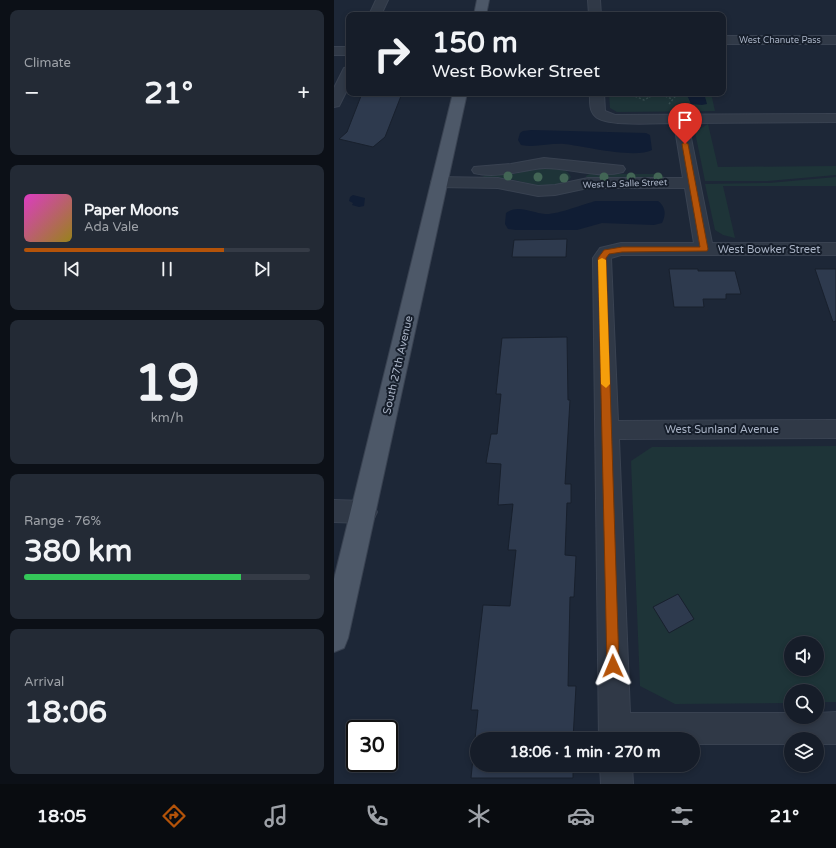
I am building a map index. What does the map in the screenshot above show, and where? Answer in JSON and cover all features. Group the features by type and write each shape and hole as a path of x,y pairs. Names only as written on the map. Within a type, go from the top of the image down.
{"main road":[{"path":"481,12 483,0"},
{"name":"South 27th Avenue","path":"334,638 459,96"}],"street":[{"path":"376,12 382,0"},
{"path":"594,0 595,12"},
{"name":"West Chanute Pass","path":"726,40 836,40"},
{"path":"334,51 346,51"},
{"path":"334,103 345,87"},
{"path":"597,96 597,109 604,117 631,119 836,118"},
{"path":"680,118 704,249"},
{"name":"West La Salle Street","path":"441,176 544,163 691,176"},
{"name":"West La Salle Street","path":"441,176 498,183 538,191 555,190 588,183 691,176"},
{"name":"West Bowker Street","path":"607,430 602,265 602,258 606,252 622,249 836,249"},
{"name":"West Sunland Avenue","path":"607,430 836,429"},
{"path":"607,430 615,732"},
{"path":"334,512 364,512"},
{"path":"689,732 836,728"},
{"path":"616,772 617,784"}],"path":[{"path":"664,96 672,100"},
{"path":"637,97 644,100 650,97"}],"green space":[{"path":"609,96 712,96 715,111 617,112 610,108"},
{"path":"708,124 718,167 836,166 836,175 768,181 705,181 695,132"},
{"path":"556,168 567,171 571,177 566,183 551,187 509,179 482,177 485,175 514,174 532,169"},
{"path":"589,174 659,174 665,177 586,177"},
{"path":"836,177 836,186 723,186 735,238 723,235 715,230 705,184 769,183"},
{"path":"836,446 836,702 824,702 824,684 784,684 784,703 675,704 640,686 631,461 652,447"}],"water":[{"path":"687,96 705,96 707,104 702,105 691,104"},
{"path":"531,130 646,133 650,135 652,150 622,153 564,144 532,146 521,145 518,140 520,133"},
{"path":"353,195 365,198 364,206 359,207 352,205 353,203 349,201 350,197"},
{"path":"596,201 658,201 664,208 664,217 662,223 654,225 602,223 577,230 516,230 508,229 505,224 506,213 511,210 520,209 550,214"}],"building":[{"path":"361,96 401,96 385,137 373,147 339,139 347,132"},
{"path":"567,239 566,257 512,257 514,240"},
{"path":"669,269 735,271 741,294 726,294 726,299 703,299 704,307 674,307"},
{"path":"815,269 836,269 836,321 833,322"},
{"path":"567,337 568,400 570,400 565,484 571,484 571,503 567,503 565,555 576,556 574,597 570,597 568,686 576,686 573,732 476,732 478,710 471,710 483,605 510,606 516,550 508,550 513,504 498,505 501,464 486,463 491,434 497,434 501,394 496,394 502,338"},
{"path":"678,594 694,619 669,633 653,607"},
{"path":"472,772 573,772 573,778 471,778"}],"slow traffic":[{"path":"602,260 606,384"}],"route":[{"path":"613,666 602,258 606,252 622,249 704,249 685,144"}]}
